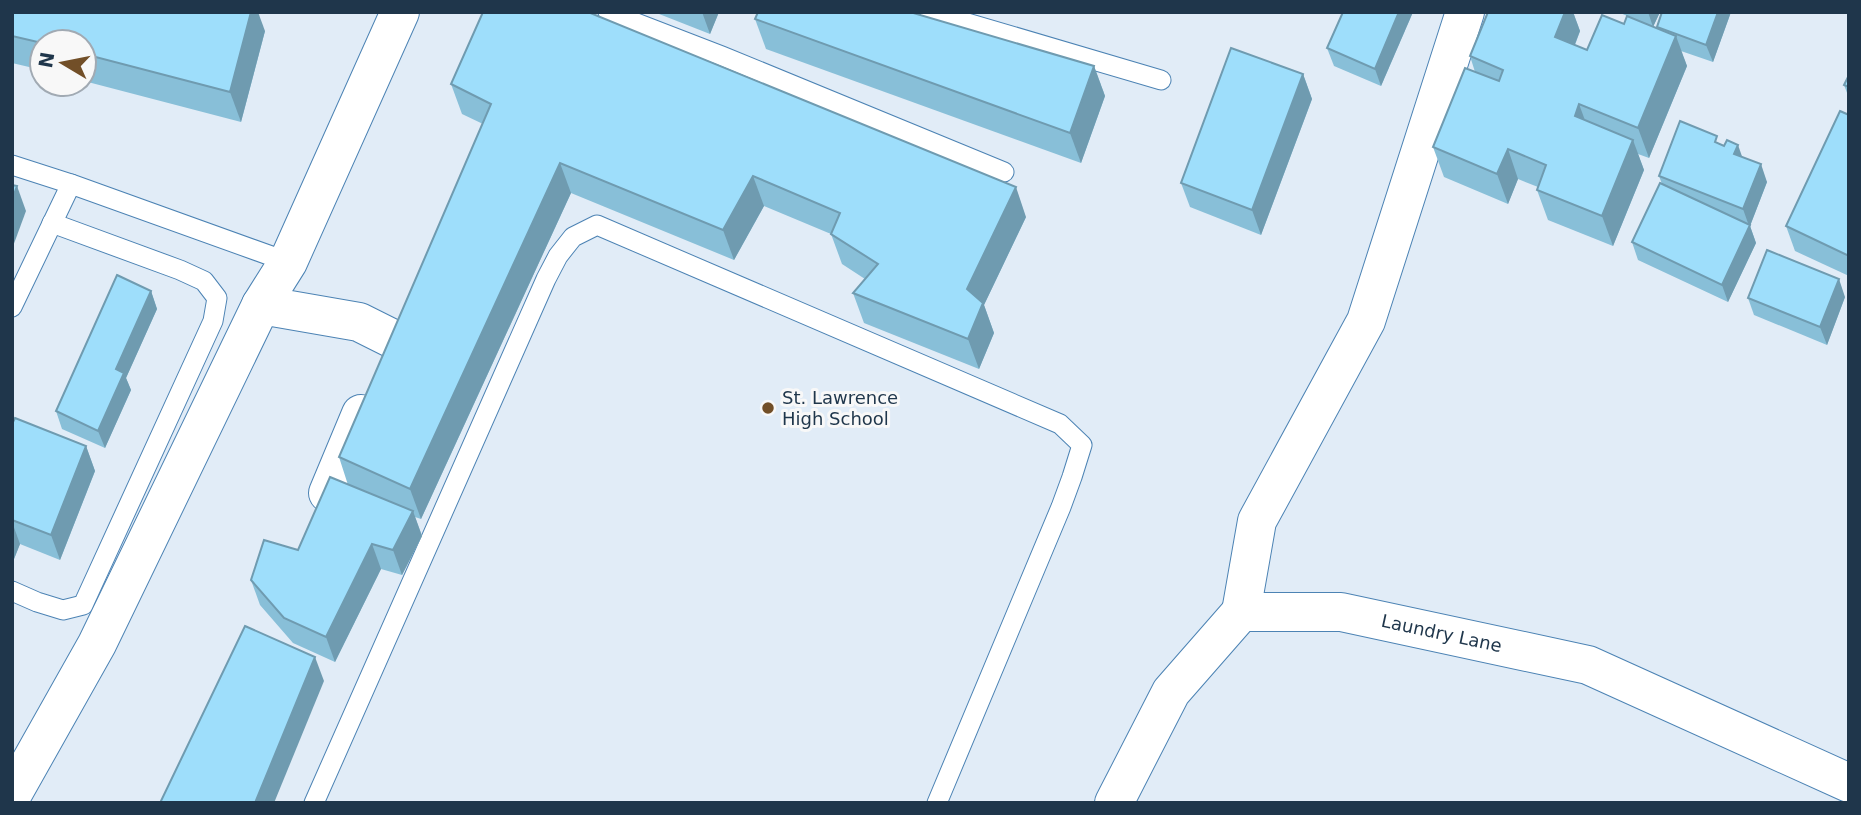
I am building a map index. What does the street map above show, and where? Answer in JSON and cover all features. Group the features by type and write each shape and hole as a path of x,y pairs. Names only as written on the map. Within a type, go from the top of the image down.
{"street":[{"path":"12,795 97,644 261,305 288,262 400,12"},
{"path":"1114,803 1171,692 1241,612 1257,521 1366,321 1465,12"},
{"path":"261,305 359,322 389,349 328,493"},
{"name":"Laundry Lane","path":"1241,612 1341,612 1588,665 1849,783"}],"lane":[{"path":"608,12 723,56 1004,172"},
{"path":"930,12 1161,80"},
{"path":"12,165 288,262"},
{"path":"12,307 71,184"},
{"path":"12,591 63,610 83,605 213,321 217,298 204,281 180,270 52,223"},
{"path":"314,803 546,279 558,256 573,237 597,225 1060,424 1082,445 1060,507 937,803"}],"building":[{"path":"12,12 251,12 230,92 98,58 98,28 28,28 28,40 12,36"},
{"path":"483,12 588,12 1016,187 967,289 983,303 968,339 853,293 878,264 831,234 840,213 753,176 723,230 560,163 410,489 339,457 491,104 451,84"},
{"path":"758,12 910,12 1094,66 1070,133 755,19"},
{"path":"1343,12 1399,12 1375,69 1327,48"},
{"path":"1488,12 1565,12 1555,37 1587,50 1602,15 1624,24 1627,16 1676,36 1638,128 1579,104 1575,116 1633,140 1602,216 1537,190 1546,165 1508,149 1497,174 1433,147 1465,68 1499,81 1503,70 1470,56"},
{"path":"1662,12 1718,12 1706,45 1657,27"},
{"path":"1231,48 1303,74 1252,210 1181,183"},
{"path":"1840,111 1849,115 1849,256 1786,226"},
{"path":"1680,121 1717,136 1715,142 1724,146 1727,140 1738,145 1734,154 1761,164 1743,209 1659,176"},
{"path":"1660,183 1750,225 1722,285 1632,242"},
{"path":"12,185 17,186 12,200"},
{"path":"1767,250 1839,279 1820,327 1748,298"},
{"path":"117,275 151,291 116,369 124,373 98,431 56,411"},
{"path":"15,418 86,446 51,535 12,520 12,424"},
{"path":"330,477 413,511 393,550 372,544 326,637 284,618 251,580 264,540 298,550"},
{"path":"245,626 315,657 255,803 160,803"}],"place":[{"name":"St. Lawrence High School","path":"768,408"}]}
